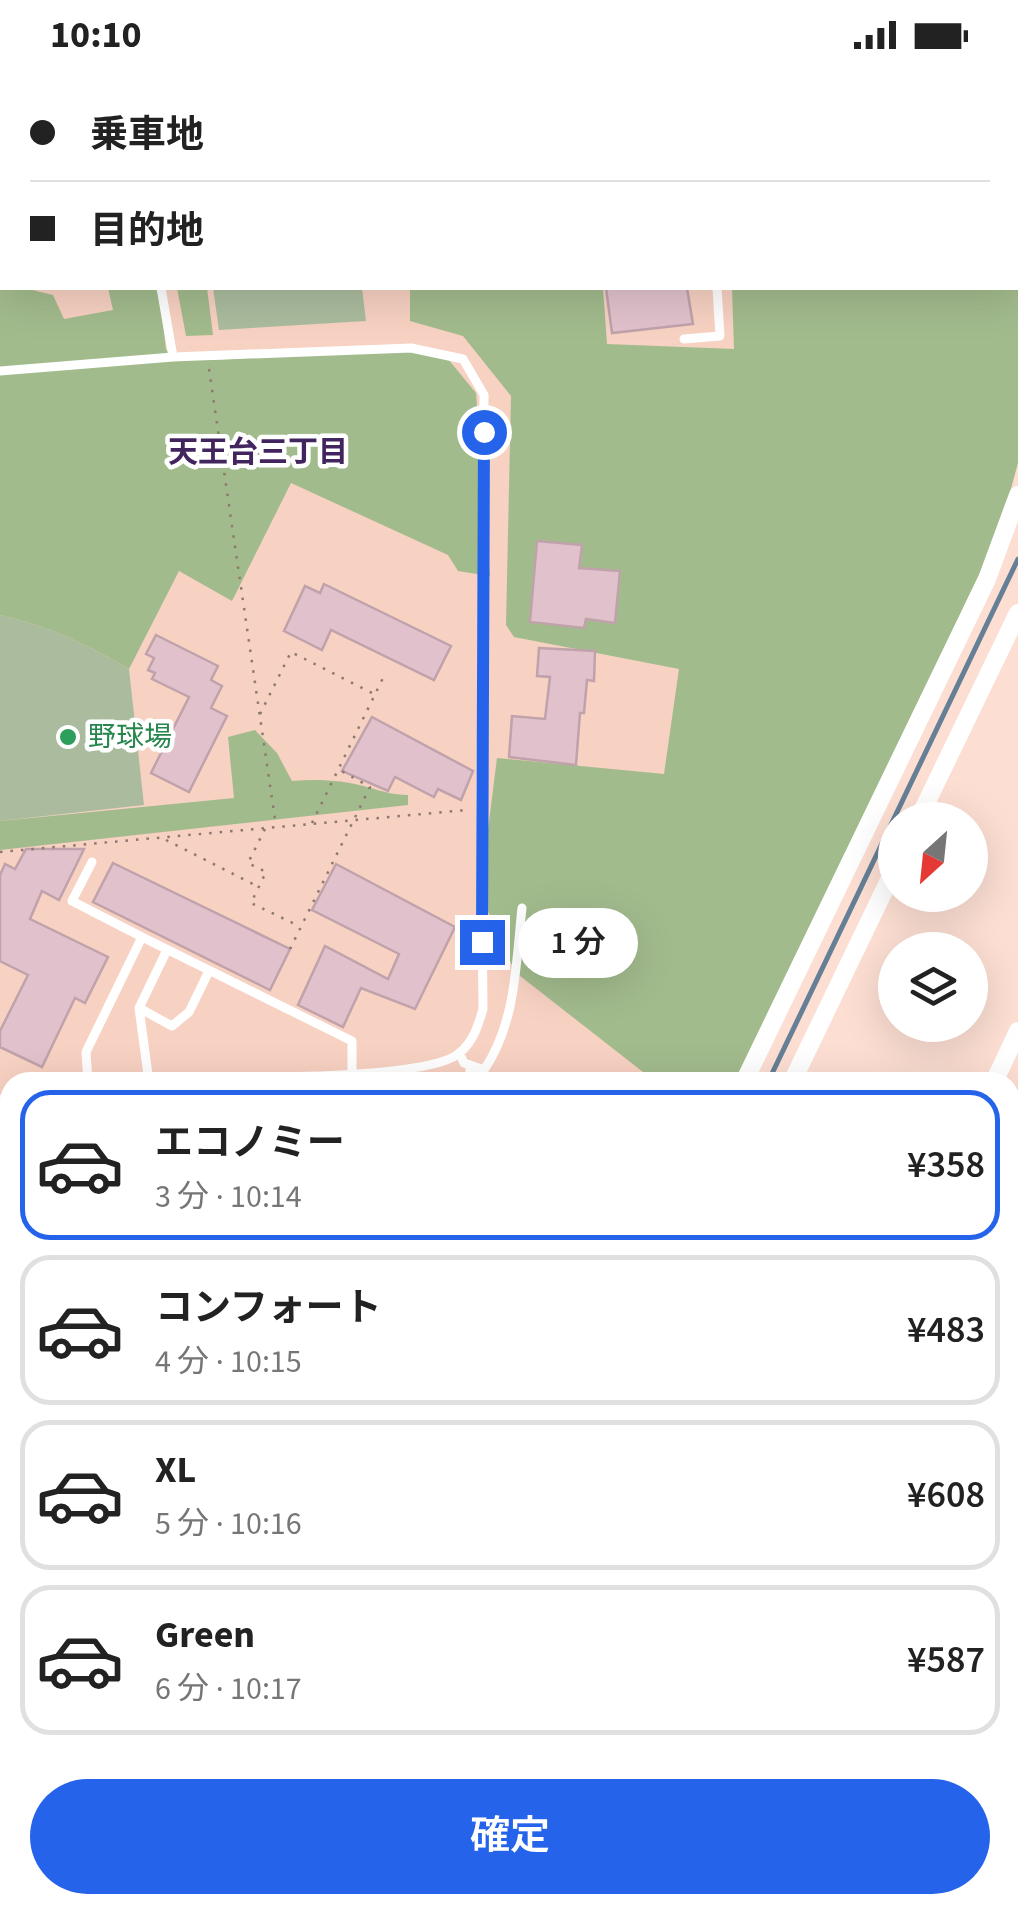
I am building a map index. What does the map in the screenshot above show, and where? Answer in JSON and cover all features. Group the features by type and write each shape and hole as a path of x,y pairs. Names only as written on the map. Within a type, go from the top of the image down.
{"street":[{"path":"749,1072 987,579 1018,494"},
{"path":"927,802 1018,613"},
{"path":"797,1072 878,903"},
{"path":"999,1072 1018,1032"}],"lane":[{"path":"161,290 172,356"},
{"path":"684,339 720,336 717,290"},
{"path":"0,371 172,356 410,348 462,359 484,395 483,1008 476,1033 460,1054 438,1065 392,1072"},
{"path":"92,862 72,901 352,1042 352,1072"},
{"path":"460,1054 464,1062 484,1070 496,1053 509,1013 522,908"},
{"path":"87,1072 86,1052 142,938"},
{"path":"149,1072 139,1008 167,950"},
{"path":"139,1008 172,1026 188,1012 209,971"},
{"path":"470,1065 470,1072"}],"path":[{"path":"207,355 276,827"},
{"path":"260,715 291,652 375,694"},
{"path":"311,824 384,676"},
{"path":"290,949 370,787 338,769"},
{"path":"0,852 481,808"},
{"path":"265,828 248,863 266,872 251,904 300,927"},
{"path":"162,838 258,887"},
{"path":"484,1070 490,1072"}],"shaded area":[{"path":"0,290 1018,290 1018,463 742,1072 0,1072"}],"green space":[{"path":"0,290 32,290 53,295 64,319 113,310 108,290 159,290 166,350 215,360 418,348 448,359 476,393 490,576 458,571 448,555 291,483 232,601 179,571 129,669 67,637 0,615"},
{"path":"177,290 207,290 213,335 186,336"},
{"path":"213,290 362,290 366,321 219,330"},
{"path":"410,290 603,290 607,344 734,349 732,290 1018,290 1018,463 999,533 742,1072 643,1072 515,972 480,893 497,758 664,774 679,669 514,637 506,625 511,396 463,336 410,321"},
{"name":"野球場","path":"0,615 67,637 129,669 144,805 0,821"},
{"path":"255,730 277,753 292,781 339,781 408,795 408,805 0,850 0,821 234,798 228,737"}],"building":[{"path":"606,290 687,290 693,324 612,333"},
{"path":"537,541 582,545 579,568 620,571 615,623 586,619 584,628 530,622"},
{"path":"324,584 451,646 434,680 331,630 322,650 284,631 305,586 320,593"},
{"path":"156,635 218,666 211,680 222,686 211,708 227,716 189,792 151,773 189,697 152,679 155,673 148,670 154,658 146,654"},
{"path":"539,648 595,651 594,681 587,680 584,713 580,713 576,765 509,757 512,716 545,719 550,677 537,676"},
{"path":"372,717 473,771 461,800 438,789 434,797 395,777 388,791 342,771"},
{"path":"26,849 84,849 59,900 42,891 30,919 108,957 85,1003 75,998 42,1067 0,1047 0,1031 28,975 0,961 0,875 5,864 15,869"},
{"path":"113,863 290,949 270,990 93,902"},
{"path":"336,864 455,927 415,1009 361,988 343,1027 298,1005 325,946 388,979 399,954 312,910"}],"waterway":[{"path":"773,1072 1018,559"}],"place":[{"name":"野球場","path":"68,737"}],"district":[{"name":"天王台三丁目","path":"258,452"}],"route":[{"path":"482,942 484,432"}]}
